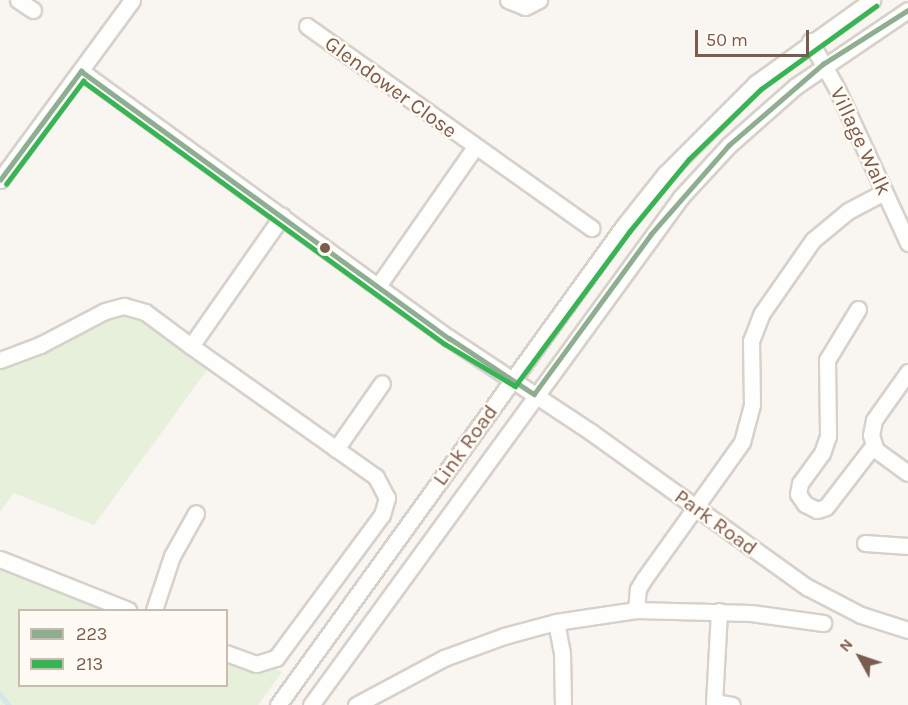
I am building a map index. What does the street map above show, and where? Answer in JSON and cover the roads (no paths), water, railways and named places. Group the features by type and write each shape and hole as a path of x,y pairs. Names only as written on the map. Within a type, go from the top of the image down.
{"street":[{"path":"18,0 33,10"},
{"path":"0,180 132,0"},
{"path":"508,0 525,7 539,0"},
{"name":"Link Road","path":"278,705 638,207 683,154 756,83 810,41 872,0"},
{"name":"Link Road","path":"311,705 534,394 681,197 745,129 824,64 908,10"},
{"name":"Glendower Close","path":"307,26 591,228"},
{"name":"Village Walk","path":"810,41 824,64 908,243"},
{"name":"Park Road","path":"81,71 378,286 815,591 861,615 908,630"},
{"name":"Glendower Close","path":"378,286 475,147"},
{"path":"636,610 638,589 742,442 749,424 751,341 762,313 813,240 849,210 884,192"},
{"path":"191,346 282,216"},
{"path":"0,360 40,345 105,310 124,306 145,312 382,482 387,498 382,515 276,658 256,664 228,654"},
{"path":"858,309 827,360 828,436 822,453 800,483 798,494 805,504 817,510 826,507 873,446 874,420 908,372"},
{"path":"336,449 382,383"},
{"path":"873,446 908,473"},
{"path":"154,609 172,556 196,513"},
{"path":"865,543 908,546"},
{"path":"0,559 125,609"},
{"path":"356,705 444,658 504,636 556,622 636,610 719,611 823,622"},
{"path":"719,611 714,704 732,705"},
{"path":"556,622 562,653 563,705"}],"waterway":[{"path":"0,694 9,705"}]}
